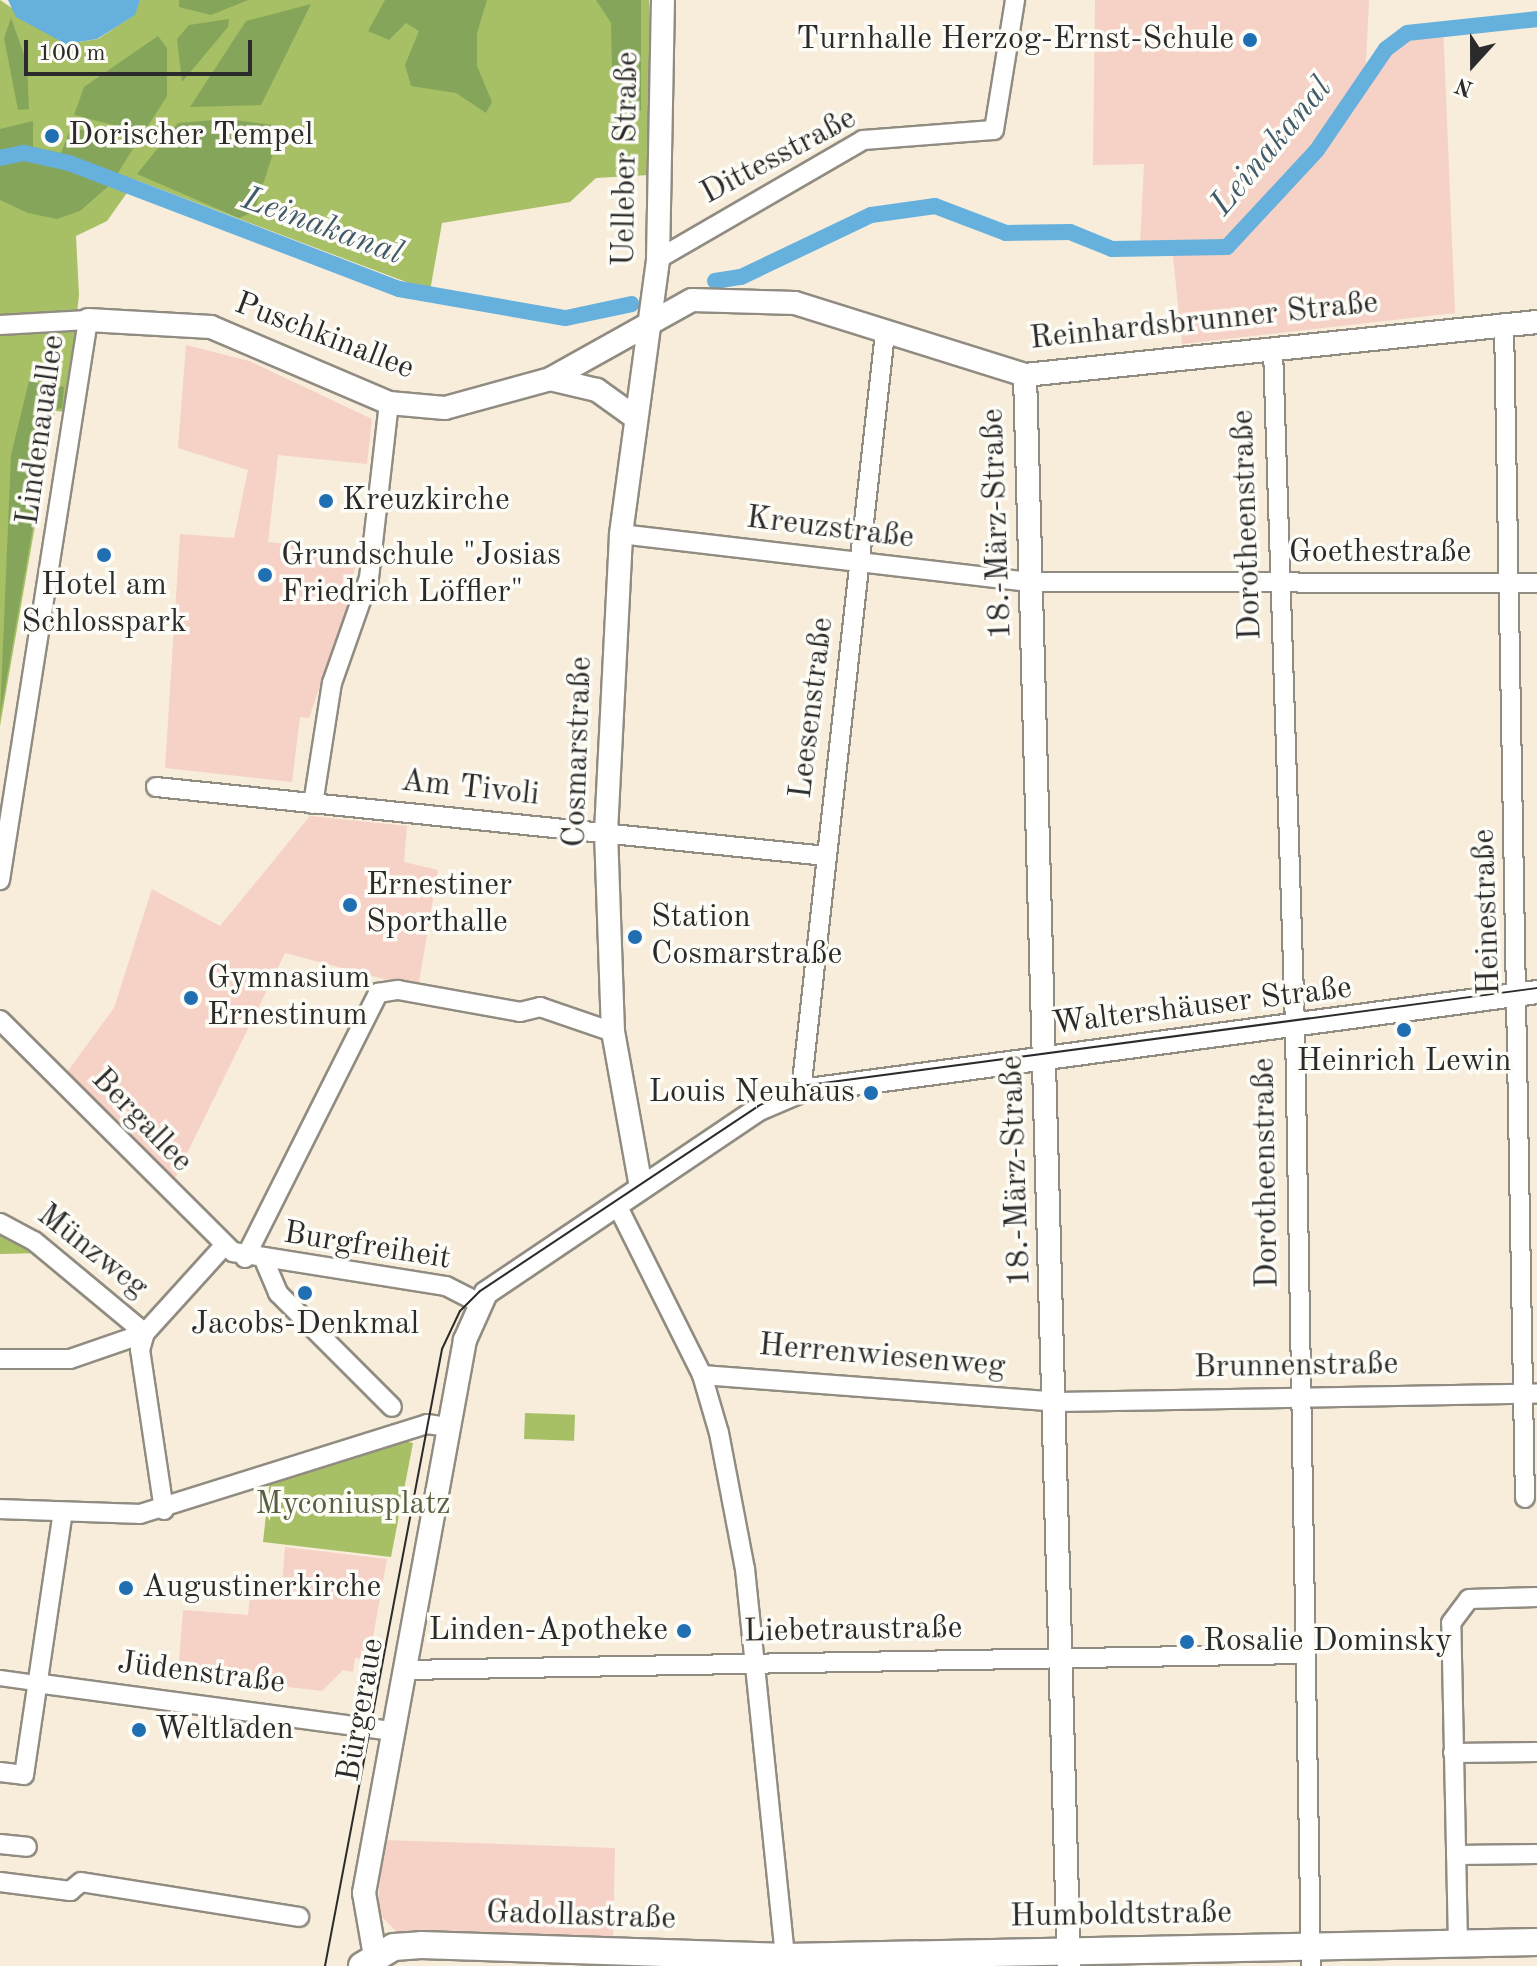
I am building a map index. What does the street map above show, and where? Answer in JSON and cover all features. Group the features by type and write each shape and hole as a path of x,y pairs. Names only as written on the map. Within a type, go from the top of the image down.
{"main road":[{"name":"Humboldtstraße","path":"786,1961 1311,1956 1458,1944 1537,1942"},
{"name":"Gadollastraße","path":"369,1961 421,1945 786,1961"}],"street":[{"name":"Uelleber Straße","path":"652,319 658,259 663,0"},
{"name":"Dittesstraße","path":"658,259 863,140 994,130 1015,0"},
{"name":"Reinhardsbrunner Straße","path":"652,319 692,300 756,300 806,306 1025,375 1504,323 1537,322"},
{"name":"Puschkinallee","path":"0,325 88,320 211,327 389,403 463,406 550,379 652,319"},
{"name":"Cosmarstraße","path":"641,1187 613,1032 606,832 621,534 633,416 652,319"},
{"name":"Lindenauallee","path":"0,880 88,320"},
{"name":"Heinestraße","path":"1504,323 1511,583 1529,993 1530,1394 1525,1498"},
{"name":"Leesenstraße","path":"801,1091 885,332"},
{"name":"Dorotheenstraße","path":"1273,349 1295,1028 1311,1956"},
{"name":"18.-März-Straße","path":"1025,375 1057,1402 1069,1959"},
{"path":"550,379 597,390 633,416"},
{"path":"313,804 332,683 369,578 389,403"},
{"name":"Kreuzstraße","path":"621,534 1031,582"},
{"name":"Goethestraße","path":"1031,582 1537,583"},
{"name":"Am Tivoli","path":"156,787 826,856"},
{"path":"245,1258 378,993 398,990 520,1012 540,1007 613,1032"},
{"name":"Waltershäuser Straße","path":"477,1302 499,1283 759,1109 801,1091 1295,1028 1529,993"},
{"name":"Bergallee","path":"0,1020 224,1246 245,1258"},
{"path":"616,1203 702,1375 740,1541 786,1961"},
{"name":"Münzweg","path":"0,1223 34,1241 145,1333"},
{"path":"164,1510 138,1361 145,1333 224,1246"},
{"name":"Burgfreiheit","path":"245,1258 446,1286 477,1302"},
{"path":"265,1262 278,1293 392,1407"},
{"name":"Bürgeraue","path":"369,1961 363,1904 449,1427 477,1302"},
{"path":"0,1359 70,1359 145,1333"},
{"name":"Herrenwiesenweg","path":"702,1375 1057,1402"},
{"name":"Brunnenstraße","path":"1057,1402 1301,1395 1530,1394"},
{"path":"0,1509 63,1512 164,1510 427,1424 449,1427"},
{"path":"0,1772 24,1775 63,1512"},
{"path":"1458,1944 1453,1753 1455,1612 1469,1599 1537,1597"},
{"name":"Liebetraustraße","path":"404,1670 1304,1654"},
{"name":"Jüdenstraße","path":"0,1678 393,1731"},
{"path":"1453,1753 1537,1752"},
{"path":"0,1844 27,1847"},
{"path":"1456,1855 1537,1854"},
{"path":"0,1882 70,1891 81,1882 299,1917"}],"shaded area":[{"path":"1095,0 1369,0 1366,64 1372,65 1410,29 1443,24 1455,313 1182,344 1172,246 1140,245 1144,164 1093,165"},
{"name":"Grundschule \"Josias Friedrich Löffler\"","path":"186,345 249,361 372,419 367,464 278,455 268,542 357,551 350,598 309,718 300,717 292,782 165,768 180,534 234,538 248,470 178,448"},
{"name":"Gymnasium Ernestinum","path":"310,816 407,826 404,862 438,870 418,988 285,953 173,1182 67,1072 114,1008 152,889 220,926"},
{"path":"285,1547 387,1559 369,1659 355,1658 353,1672 343,1670 322,1691 178,1674 183,1610 248,1615 250,1595 281,1597"},
{"path":"384,1840 615,1848 613,1938 399,1934 377,1912"}],"green space":[{"path":"0,0 66,44 98,39 134,15 140,0 649,0 649,175 596,178 570,202 442,223 430,291 136,180 107,221 76,236 79,295 66,412 55,411 0,726"},
{"path":"179,0 248,0 211,15 179,7"},
{"path":"385,0 487,0 477,33 477,66 492,102 486,113 456,93 411,86 405,65 419,31 406,23 389,40 368,31"},
{"path":"596,0 641,0 641,111 632,109 612,69 611,23"},
{"path":"311,4 261,105 190,107 246,21"},
{"path":"11,18 27,63 29,109 18,110 4,38"},
{"path":"229,19 228,27 182,82 177,39 189,25"},
{"path":"158,36 167,48 167,96 148,126 133,130 74,115 84,87"},
{"path":"226,119 282,126 254,212 239,218 137,174 178,123"},
{"path":"33,121 33,147 61,153 71,127 136,144 111,184 80,211 57,219 28,213 0,200 0,129"},
{"path":"29,381 64,387 62,408 53,411 0,717 11,455"},
{"path":"0,1233 15,1236 43,1253 0,1254"},
{"path":"525,1413 575,1415 574,1441 524,1439"},
{"name":"Myconiusplatz","path":"404,1441 413,1443 391,1557 263,1542 270,1480"}],"water":[{"path":"8,0 140,0 135,15 97,39 66,44 16,17"}],"waterway":[{"name":"Leinakanal","path":"715,281 741,277 871,215 935,206 1006,233 1070,232 1112,249 1227,247 1317,150 1386,49 1407,33 1537,19"},
{"name":"Leinakanal","path":"0,158 24,153 69,163 399,289 566,318 632,304"}],"tram line":[{"path":"325,1966 442,1349 460,1311 480,1291 758,1106 801,1086 1537,988"}],"place":[{"name":"Turnhalle Herzog-Ernst-Schule","path":"1250,40"},
{"name":"Dorischer Tempel","path":"52,136"},
{"name":"Kreuzkirche","path":"326,501"},
{"name":"Hotel am Schlosspark","path":"104,555"},
{"name":"Grundschule \"Josias Friedrich Löffler\"","path":"265,575"},
{"name":"Ernestiner Sporthalle","path":"350,905"},
{"name":"Station Cosmarstraße","path":"635,937"},
{"name":"Gymnasium Ernestinum","path":"191,998"},
{"name":"Heinrich Lewin","path":"1404,1030"},
{"name":"Louis Neuhaus","path":"871,1093"},
{"name":"Jacobs-Denkmal","path":"305,1293"},
{"name":"Augustinerkirche","path":"126,1588"},
{"name":"Linden-Apotheke","path":"684,1631"},
{"name":"Rosalie Dominsky","path":"1187,1642"},
{"name":"Weltladen","path":"139,1730"}]}
